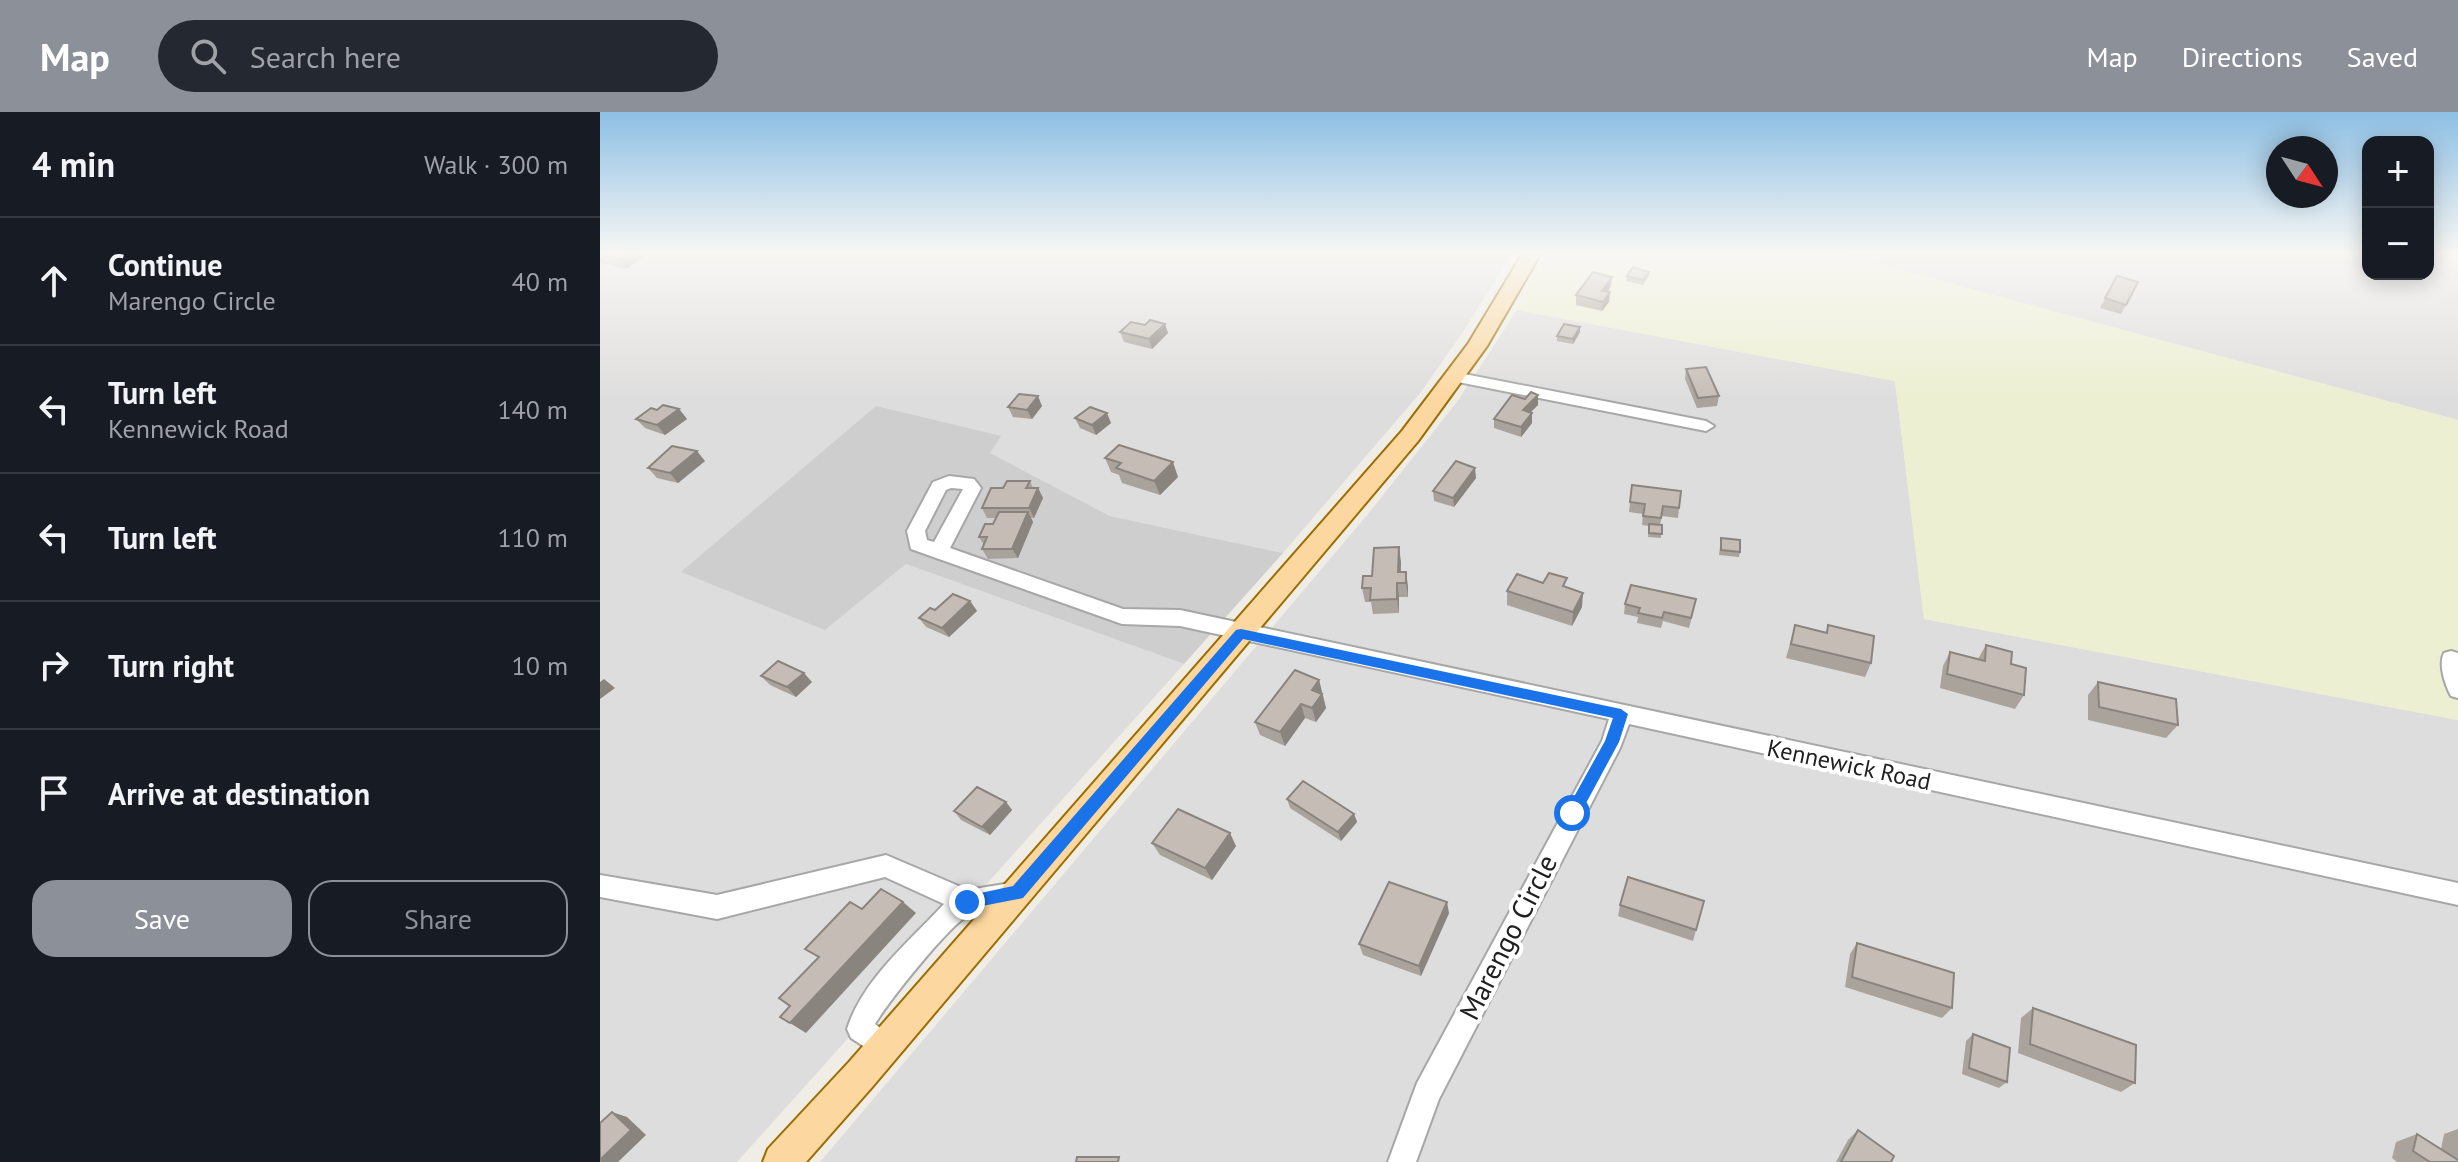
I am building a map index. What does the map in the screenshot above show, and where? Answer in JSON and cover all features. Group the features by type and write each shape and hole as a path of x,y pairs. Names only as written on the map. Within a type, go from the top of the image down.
{"main road":[{"path":"781,1162 885,1047 1410,436 1477,346 1503,302"}],"street":[{"path":"1454,377 1706,426"},
{"name":"Kennewick Road","path":"939,551 1122,616 1180,618 1241,634 2458,894"},
{"path":"2451,659 2458,690"},
{"name":"Marengo Circle","path":"1402,1162 1427,1093 1612,742 1621,714"},
{"path":"600,886 717,907 886,866 967,902"},
{"path":"885,1047 864,1034 860,1020 942,924 967,902 1017,893"}],"shaded area":[{"path":"600,302 1482,302 1421,392 1283,553 1110,516 989,453 1000,436 825,630 906,564 1184,664 737,1162 600,1162"},
{"path":"2019,302 2458,302 2458,420"},
{"path":"1517,310 1895,381 1924,619 2458,720 2458,1162 820,1162 1368,514 1457,402"},
{"path":"876,406 1001,436 990,453 1110,516 1283,553 1184,664 906,564 825,630 681,572"}],"green space":[{"path":"1521,302 2019,302 2458,420 2458,720 1924,619 1895,381 1517,310"}],"building":[{"path":"1150,320 1165,324 1149,339 1120,332 1131,322 1145,325"},
{"path":"1564,324 1580,327 1573,339 1557,336"},
{"path":"1706,367 1719,396 1698,398 1686,369"},
{"path":"1531,392 1538,395 1523,410 1532,413 1521,427 1494,419 1512,395 1525,399"},
{"path":"1019,394 1038,396 1027,410 1008,407"},
{"path":"663,405 679,409 657,425 636,419 651,408 657,410"},
{"path":"1090,407 1107,413 1092,425 1075,418"},
{"path":"1119,445 1173,462 1154,481 1116,468 1121,463 1105,458"},
{"path":"672,446 697,451 670,473 648,468"},
{"path":"1456,461 1475,468 1453,498 1433,491"},
{"path":"1007,481 1030,481 1026,488 1038,488 1029,508 982,508 991,488 1003,488"},
{"path":"1632,485 1681,491 1679,508 1663,506 1661,518 1643,516 1645,504 1630,502"},
{"path":"999,512 1028,512 1012,549 982,549 987,537 979,537 985,524 993,524"},
{"path":"1649,524 1662,525 1662,534 1649,533"},
{"path":"1721,538 1740,540 1740,552 1721,550"},
{"path":"1399,547 1398,572 1406,572 1406,583 1397,583 1397,599 1370,600 1371,588 1362,588 1363,576 1372,576 1374,548"},
{"path":"1549,573 1567,578 1563,586 1583,593 1573,612 1507,591 1517,574 1543,583"},
{"path":"1631,585 1696,599 1691,618 1664,612 1662,618 1638,613 1640,608 1625,604"},
{"path":"953,594 970,601 942,628 919,618 930,608 935,610"},
{"path":"1795,625 1827,633 1828,625 1874,636 1871,663 1791,644"},
{"path":"1986,645 2012,652 2011,664 2026,668 2024,695 1947,674 1950,652 1985,661"},
{"path":"778,661 804,673 787,687 761,676"},
{"path":"1295,670 1319,680 1312,690 1322,694 1312,708 1301,704 1280,732 1255,722"},
{"path":"2098,682 2176,699 2178,725 2099,707"},
{"path":"1303,781 1354,814 1338,832 1287,799"},
{"path":"977,787 1006,802 982,827 954,811"},
{"path":"1178,809 1230,833 1205,868 1152,843"},
{"path":"1628,877 1704,901 1696,930 1620,905"},
{"path":"1389,882 1447,902 1419,966 1359,944"},
{"path":"881,889 903,902 790,1023 780,1017 790,1006 779,998 819,957 805,949 850,902 862,909"},
{"path":"1857,943 1954,973 1952,1008 1852,977"},
{"path":"2033,1008 2136,1045 2135,1083 2030,1044"},
{"path":"1973,1034 2010,1048 2007,1082 1969,1068"},
{"path":"612,1112 631,1130 600,1160 600,1123"},
{"path":"1858,1130 1894,1156 1891,1162 1841,1162"},
{"path":"2417,1134 2458,1162 2430,1162 2413,1151"},
{"path":"1077,1157 1119,1157 1118,1162 1076,1162"}],"route":[{"path":"967,902 1017,893 1241,634 1621,714 1612,742 1572,813"}]}
